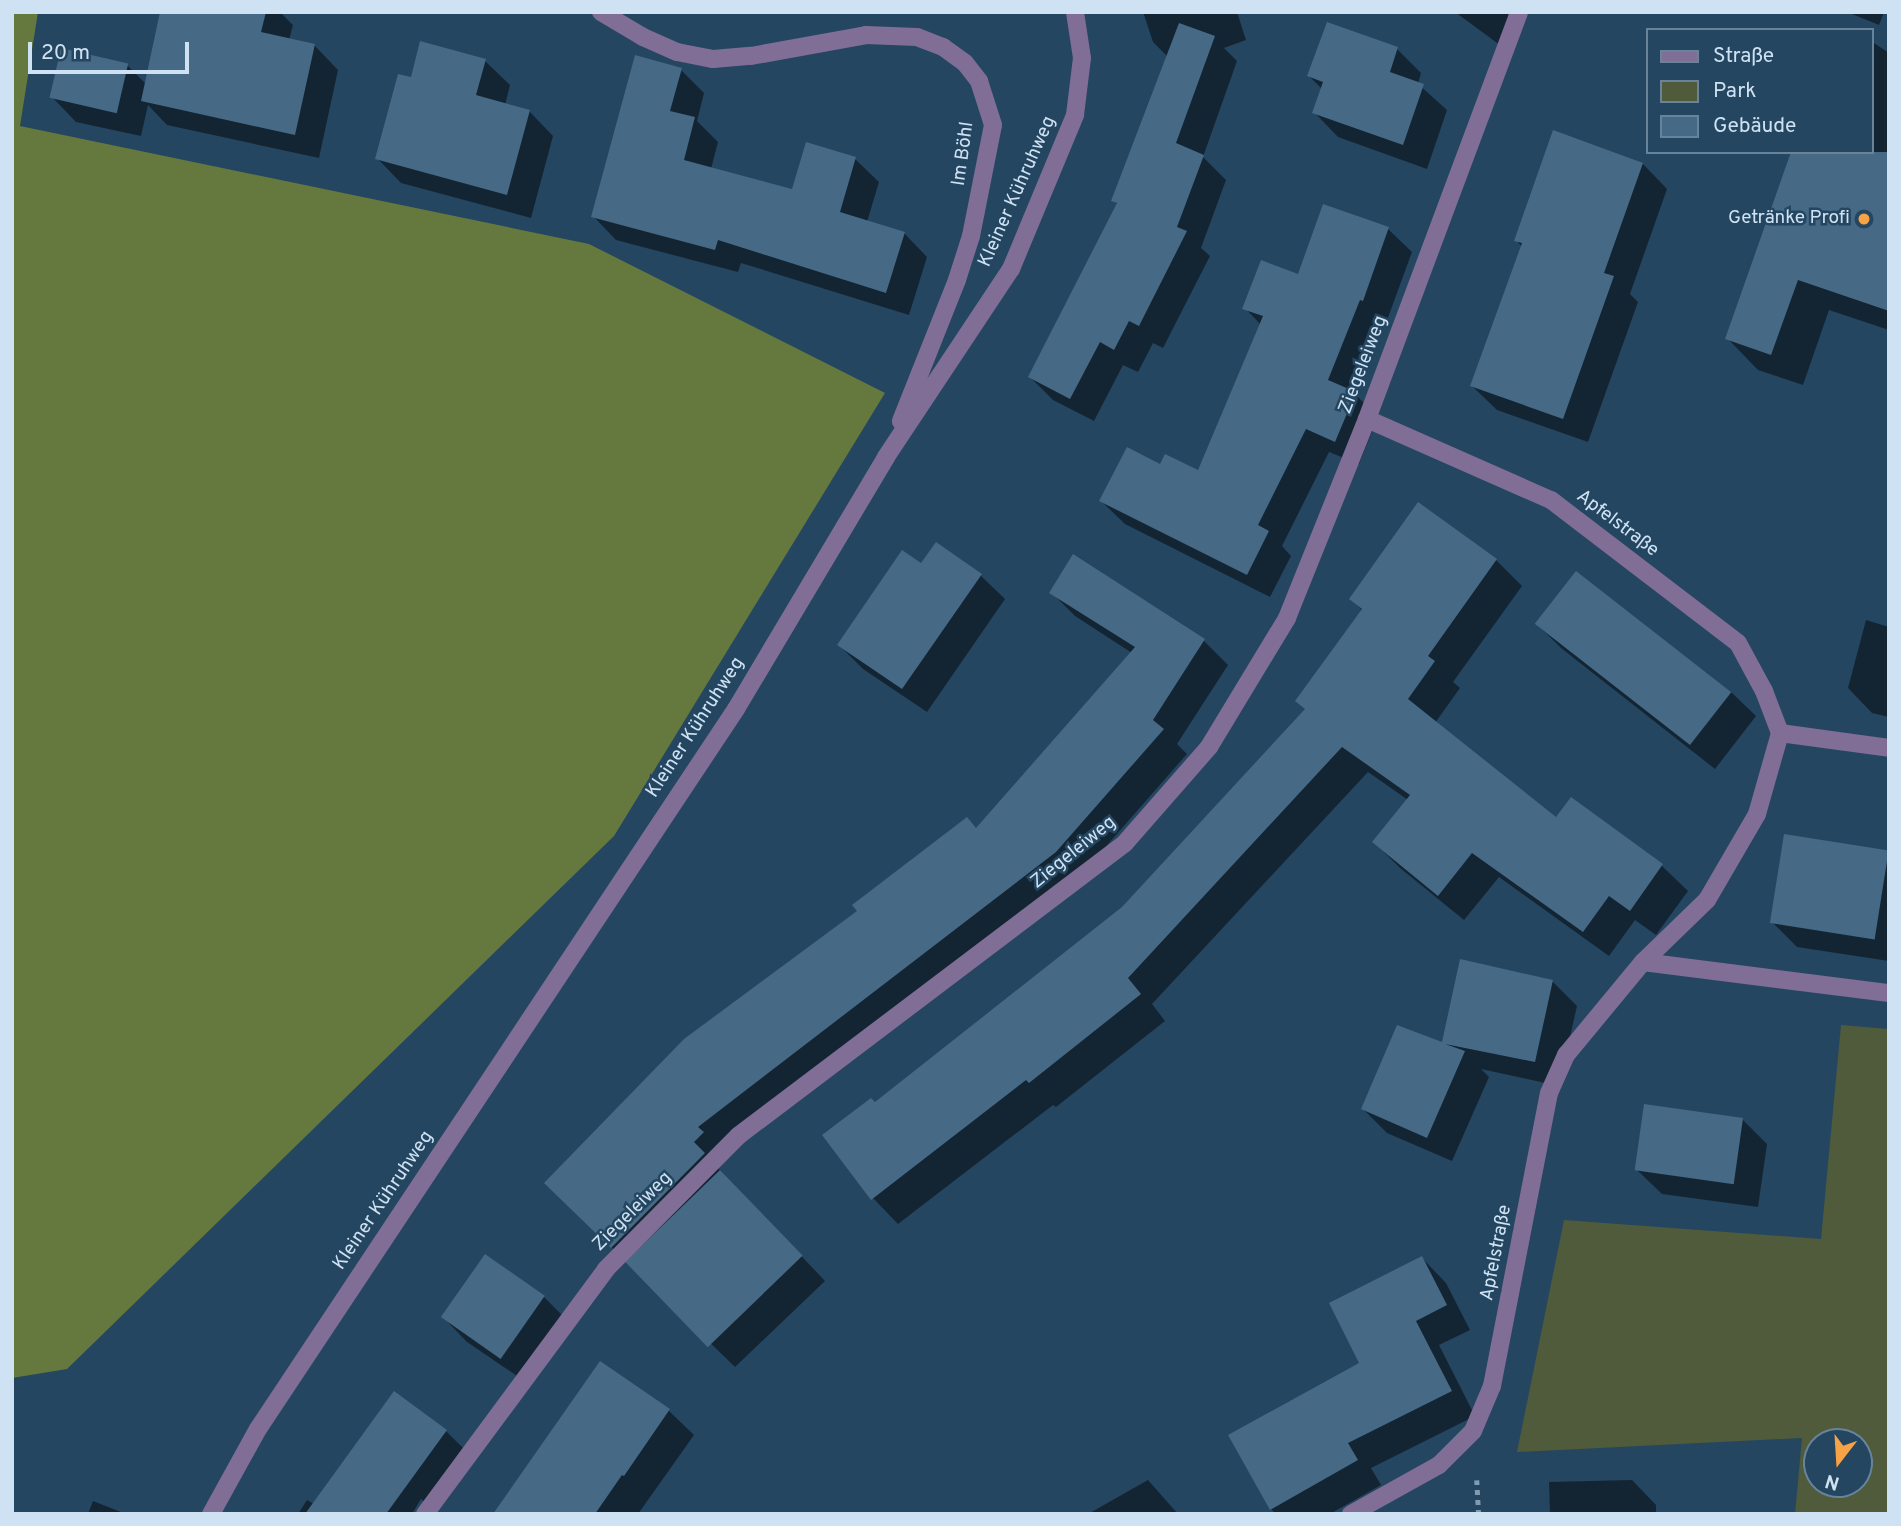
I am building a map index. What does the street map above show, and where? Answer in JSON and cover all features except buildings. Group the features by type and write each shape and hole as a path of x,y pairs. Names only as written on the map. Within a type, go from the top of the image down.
{"street":[{"name":"Im Böhl","path":"601,12 643,37 677,52 713,58 751,56 866,36 917,37 943,47 965,63 979,81 993,125 971,236 957,280 886,457"},
{"name":"Kleiner Kühruhweg","path":"211,1514 258,1429 736,709 886,457 1011,269 1074,115 1082,58 1075,12"},
{"name":"Ziegeleiweg","path":"425,1514 606,1269 738,1136 1125,843 1209,747 1287,618 1367,419 1519,12"},
{"name":"Apfelstraße","path":"1351,1514 1439,1465 1473,1431 1492,1387 1553,1083 1566,1055 1643,962 1707,900 1757,814 1780,733 1764,691 1738,643 1551,500 1367,419"},
{"path":"1780,733 1889,748"},
{"path":"1643,962 1889,993"}],"green space":[{"path":"12,12 38,12 20,126 589,244 885,393 614,836 67,1369 12,1378"},
{"path":"1841,1025 1889,1029 1889,1514 1795,1514 1802,1438 1517,1452 1564,1220 1821,1239"}],"place":[{"name":"Getränke Profi","path":"1864,219"}]}
